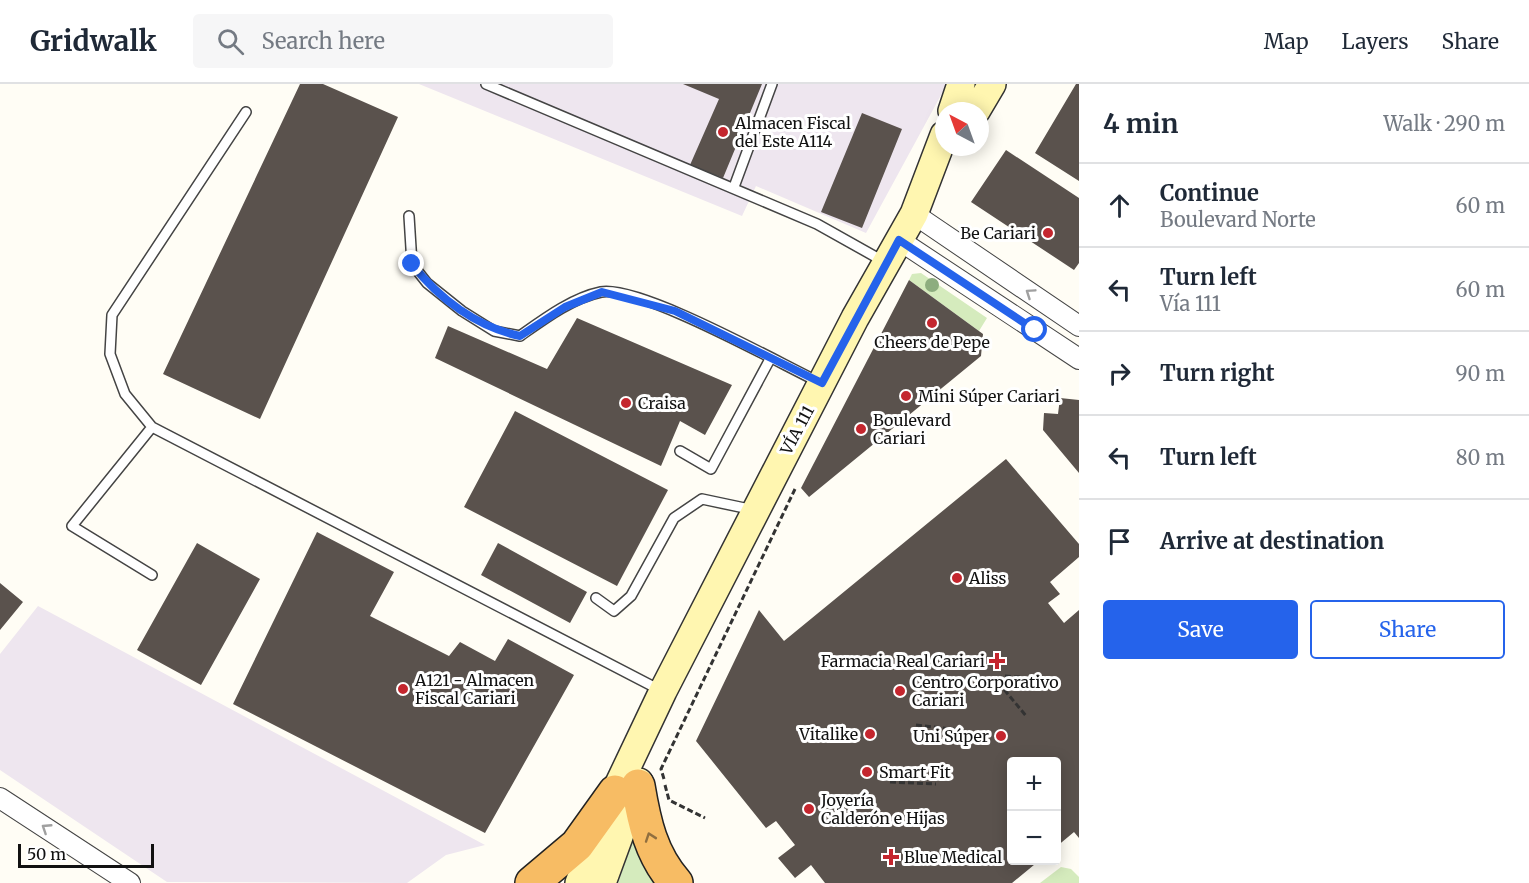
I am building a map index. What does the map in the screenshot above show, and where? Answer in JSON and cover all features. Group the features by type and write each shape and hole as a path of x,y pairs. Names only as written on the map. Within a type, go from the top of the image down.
{"highway":[{"path":"532,883 577,845 638,782"},
{"path":"638,782 644,818 655,852 676,883"}],"main road":[{"path":"955,102 961,84"},
{"path":"981,102 992,84"},
{"name":"VÍA 111","path":"602,883 638,782 663,691 755,510 914,214 936,156"},
{"path":"914,214 949,156"},
{"name":"VÍA 111","path":"579,883 638,782"}],"street":[{"path":"914,214 1079,326"},
{"path":"892,252 1079,359"},
{"path":"0,798 130,883"}],"lane":[{"path":"486,84 817,224 892,252"},
{"path":"734,187 772,84"},
{"path":"246,112 112,315 110,354 124,394 152,427 663,691"},
{"path":"409,216 412,264 427,283 462,311 494,331 520,336 565,307 602,292 675,311 822,383"},
{"path":"680,451 711,469 770,359"},
{"path":"152,427 72,526 152,575"},
{"path":"596,598 614,610 631,596 674,518 702,499 755,510"}],"path":[{"path":"638,782 798,483"},
{"path":"1020,677 1003,676 997,681 1027,717"},
{"path":"916,725 960,730"},
{"path":"890,782 936,784"},
{"path":"669,800 705,818"}],"shaded area":[{"path":"419,84 947,84 937,102 935,102 935,106 866,233 756,186 742,216"},
{"path":"38,606 485,845 446,855 407,883 167,882 0,770 0,654"}],"green space":[{"path":"921,273 987,318 979,331 909,280 912,274"},
{"path":"633,839 660,883 618,883"},
{"path":"1061,867 1071,869 1079,877 1079,883 1040,883"}],"building":[{"path":"300,84 323,84 398,117 260,419 163,374"},
{"name":"Almacen Fiscal del Este A114","path":"683,84 762,84 723,178 690,165 719,99"},
{"path":"1076,84 1079,84 1079,181 1035,153"},
{"path":"862,113 902,129 862,228 821,212"},
{"name":"Be Cariari","path":"1006,150 1079,198 1079,263 1074,270 971,202"},
{"name":"Boulevard Cariari","path":"909,280 983,334 981,356 809,497 801,488"},
{"name":"Craisa","path":"577,318 732,385 705,435 680,421 661,466 435,358 448,326 547,369"},
{"path":"1060,398 1079,400 1079,473 1043,430 1044,413 1058,414"},
{"path":"515,411 668,490 617,586 464,507"},
{"name":"Centro Corporativo Cariari","path":"1006,459 1079,544 1079,557 1050,582 1060,594 1048,603 1064,623 1079,610 1079,838 1074,832 1061,843 1061,757 1007,757 1007,865 1034,865 1012,883 825,883 811,865 795,878 778,858 795,845 776,821 766,828 696,741 759,610 784,641"},
{"name":"A121 - Almacen Fiscal Cariari","path":"317,532 394,572 370,616 449,656 460,642 495,661 508,639 574,675 485,833 233,704"},
{"path":"197,543 260,579 201,685 137,650"},
{"path":"498,543 587,592 570,623 481,575"},
{"path":"0,583 23,602 0,630"}],"place":[{"name":"Almacen Fiscal del Este A114","path":"723,132"},
{"name":"Be Cariari","path":"1048,233"},
{"name":"Cheers de Pepe","path":"932,323"},
{"name":"Mini Súper Cariari","path":"906,396"},
{"name":"Craisa","path":"626,403"},
{"name":"Boulevard Cariari","path":"861,429"},
{"name":"Aliss","path":"957,578"},
{"name":"Farmacia Real Cariari","path":"997,661"},
{"name":"A121 - Almacen Fiscal Cariari","path":"403,689"},
{"name":"Centro Corporativo Cariari","path":"900,691"},
{"name":"Vitalike","path":"870,734"},
{"name":"Uni Súper","path":"1001,736"},
{"name":"Smart Fit","path":"867,772"},
{"name":"Joyería Calderón e Hijas","path":"809,809"},
{"name":"Blue Medical","path":"891,857"}],"route":[{"path":"412,264 427,283 462,311 494,331 520,336 565,307 602,292 626,296 675,311 822,383 899,240 1035,330"}]}
